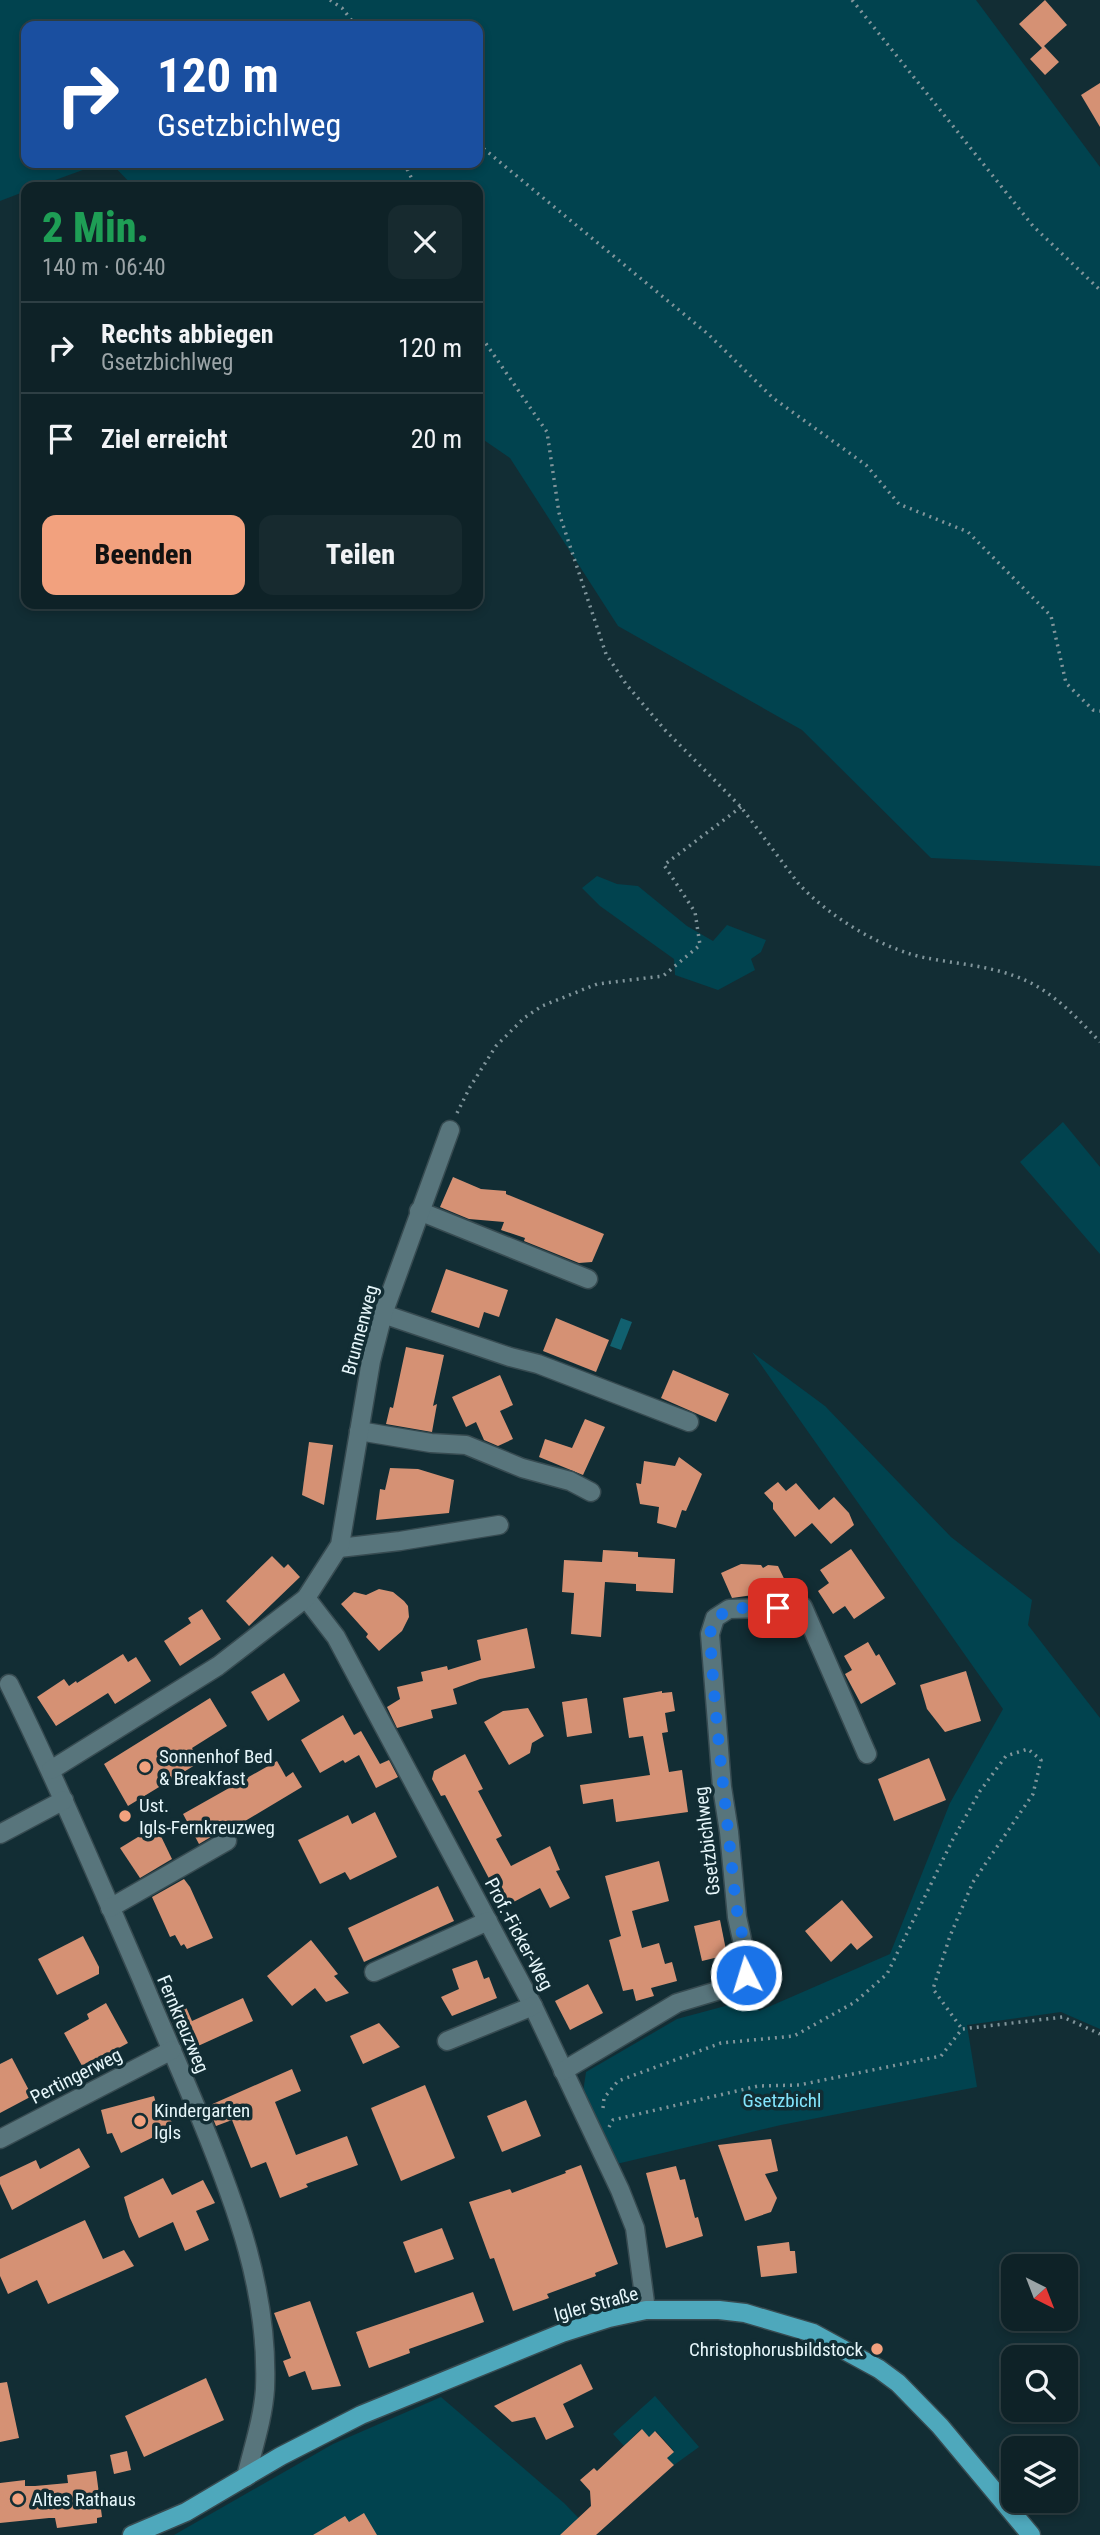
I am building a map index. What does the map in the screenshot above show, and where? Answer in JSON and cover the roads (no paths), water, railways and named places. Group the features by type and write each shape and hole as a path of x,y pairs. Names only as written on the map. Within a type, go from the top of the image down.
{"main road":[{"name":"Igler Straße","path":"132,2535 186,2512 324,2433 415,2392 562,2333 646,2310 719,2310 745,2313 813,2333 859,2357 898,2383 920,2404 1031,2535"}],"street":[{"name":"Brunnenweg","path":"51,1770 218,1665 306,1598 339,1548 371,1361 383,1314 450,1130"},
{"path":"419,1211 588,1279"},
{"path":"383,1314 538,1364 689,1422"},
{"path":"359,1431 431,1443 466,1445 522,1468 570,1481 591,1492"},
{"path":"339,1548 499,1525"},
{"name":"Prof.-Ficker-Weg","path":"306,1598 336,1636 533,2006 635,2228 646,2310"},
{"name":"Gsetzbichlweg","path":"563,2071 677,2003 737,1985 746,1975 747,1962 737,1917 714,1710 710,1634 715,1618 729,1609 803,1607 867,1754"},
{"name":"Fernkreuzweg","path":"9,1684 64,1800 172,2050 242,2223 259,2302 265,2391 262,2417 246,2477"},
{"path":"0,1834 64,1800"},
{"path":"110,1908 227,1841"},
{"path":"374,1972 488,1921"},
{"path":"447,2041 533,2006"},
{"name":"Pertingerweg","path":"0,2139 172,2050"}],"place":[{"name":"Sonnenhof Bed & Breakfast","path":"145,1767"},
{"name":"Ust. Igls-Fernkreuzweg","path":"125,1816"},
{"name":"Kindergarten Igls","path":"140,2121"},
{"name":"Christophorusbildstock","path":"877,2349"},
{"name":"Altes Rathaus","path":"18,2499"}],"park label":[{"name":"Gsetzbichl","path":"782,2100"}]}
